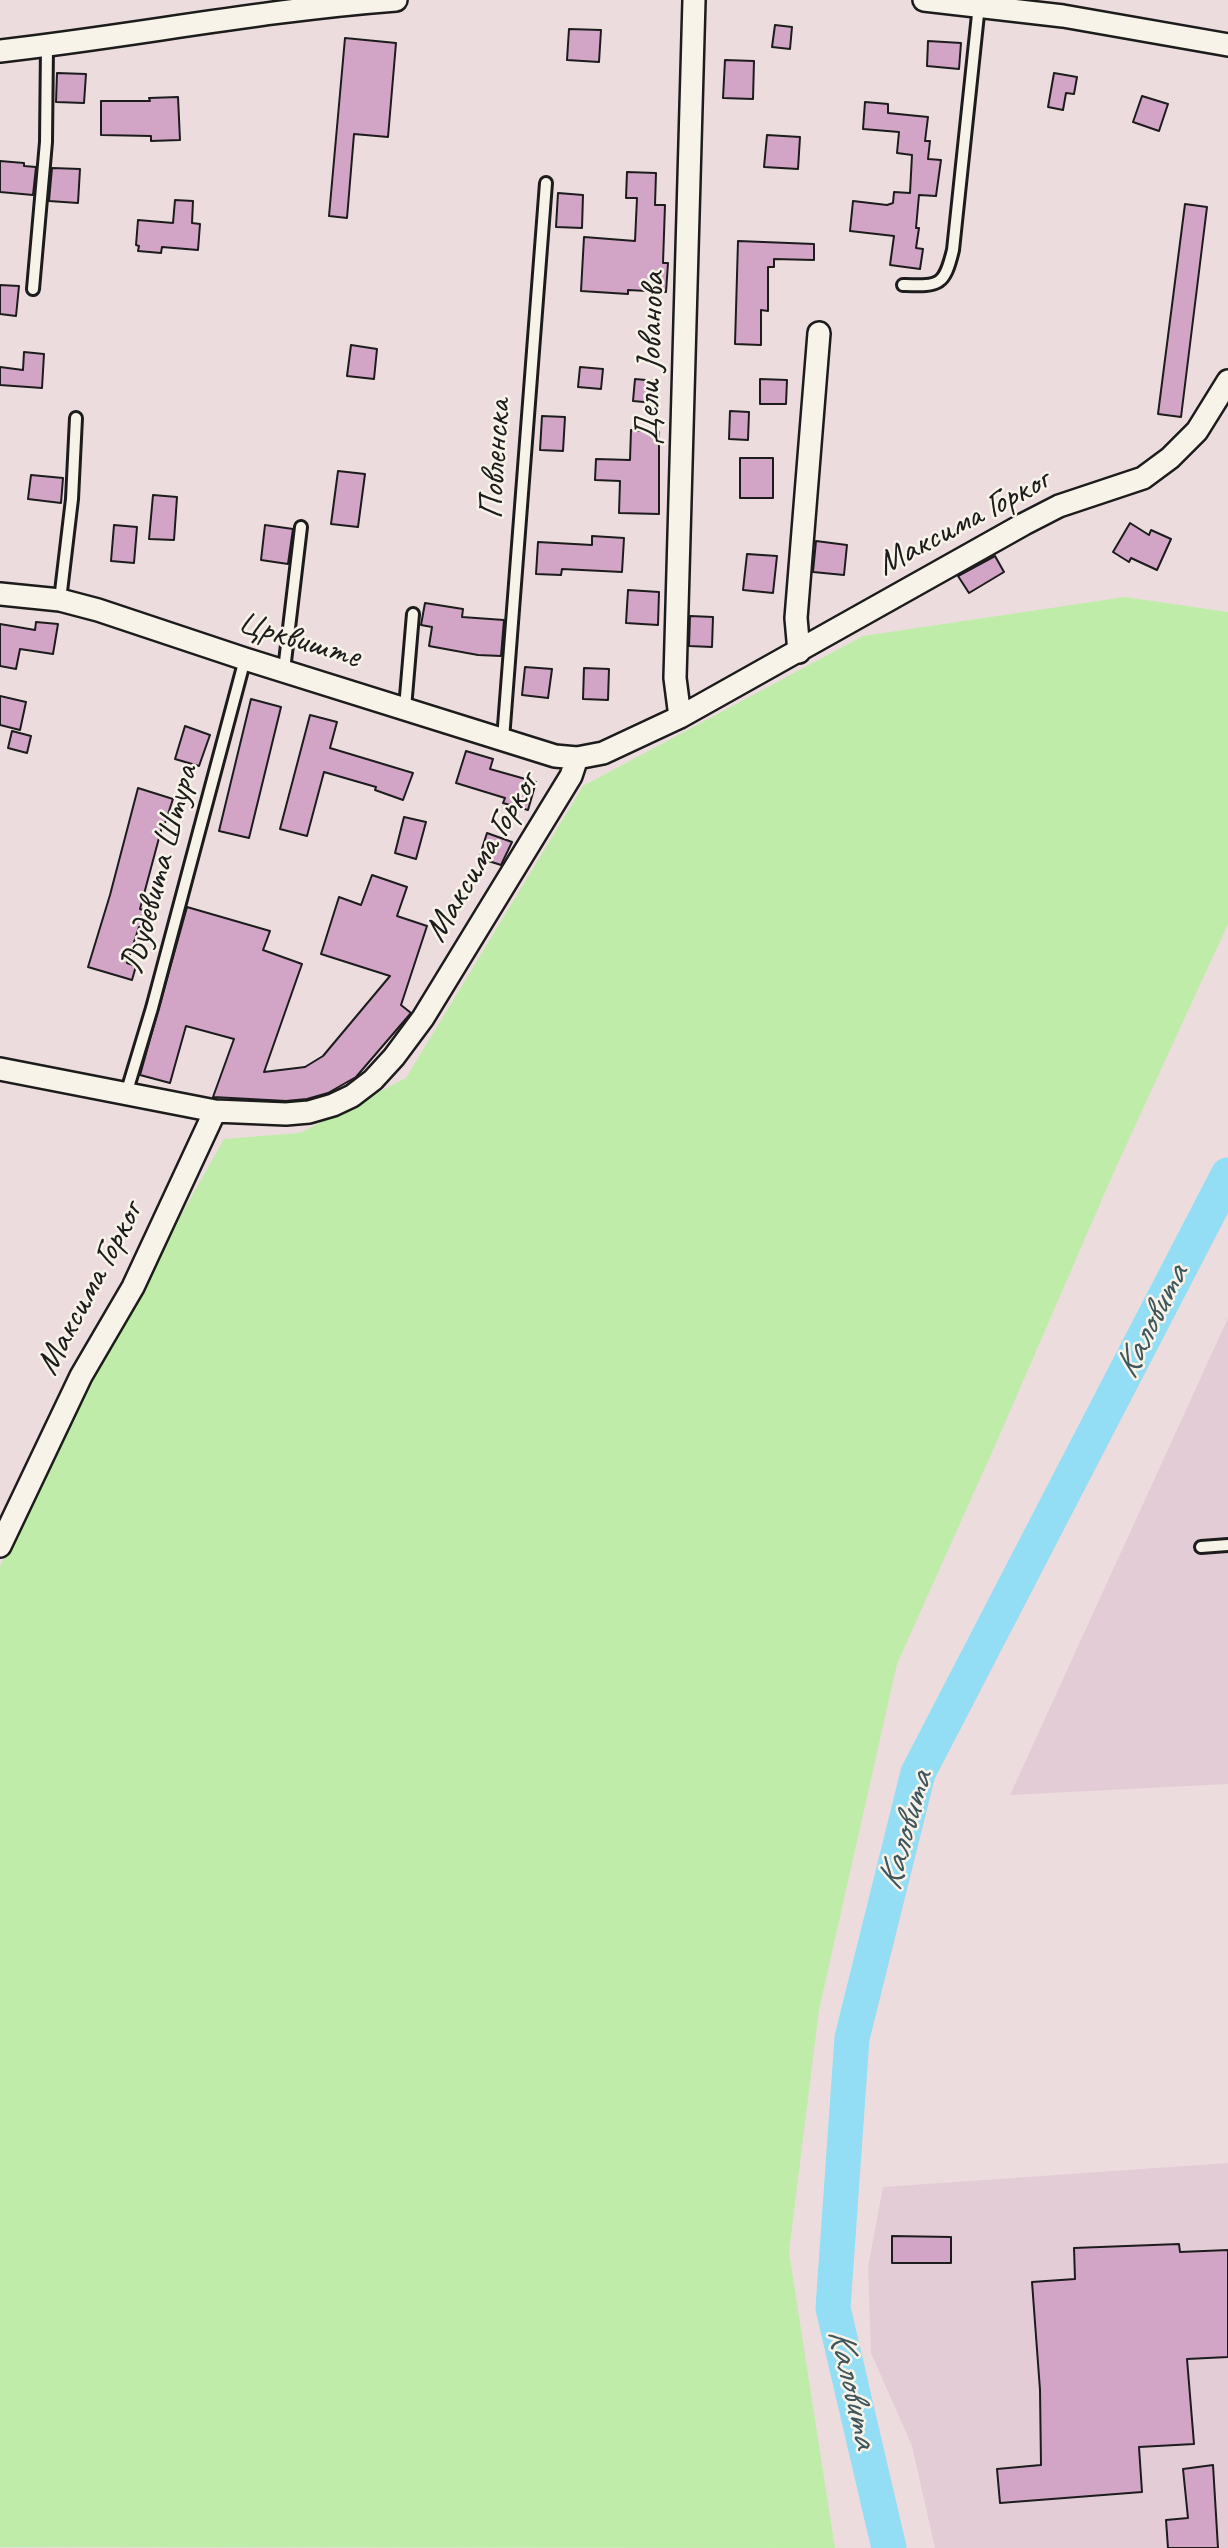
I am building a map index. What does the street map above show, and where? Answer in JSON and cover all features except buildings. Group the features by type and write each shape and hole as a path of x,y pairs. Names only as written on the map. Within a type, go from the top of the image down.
{"street":[{"path":"0,51 323,6 396,0"},
{"name":"Дели Јованова","path":"680,718 675,678 694,0"},
{"path":"924,0 1063,16 1228,45"},
{"path":"799,652 796,618 819,333"},
{"name":"Максима Горког","path":"0,1546 81,1376 133,1287 215,1111 286,1114 309,1112 352,1096 373,1080 423,1018 571,776 577,758 603,753 680,718 1059,506 1143,478 1170,458 1197,430 1228,381"},
{"name":"Црквиште","path":"0,594 60,600 98,610 555,756 577,758"},
{"path":"0,1069 215,1111"}],"lane":[{"path":"903,285 935,286 943,280 948,270 953,250 979,5"},
{"path":"33,289 46,142 47,46"},
{"name":"Повленска","path":"503,739 546,183"},
{"path":"60,600 72,499 76,418"},
{"path":"284,670 300,527"},
{"path":"405,708 413,614"},
{"name":"Људевита Штура","path":"126,1094 152,1009 245,659"},
{"path":"1201,1547 1228,1545"}],"shaded area":[{"path":"1228,1318 1228,1784 1010,1795"},
{"path":"1228,2163 1228,2548 935,2548 912,2446 871,2353 868,2267 883,2187"}],"green space":[{"path":"1125,597 1228,612 1228,924 1113,1174 897,1664 819,2010 789,2252 835,2548 0,2547 0,1566 77,1400 224,1139 300,1133 406,1078 583,786 863,636"}],"waterway":[{"name":"Каловита","path":"889,2548 833,2308 852,2038 918,1773 1228,1175"}]}
